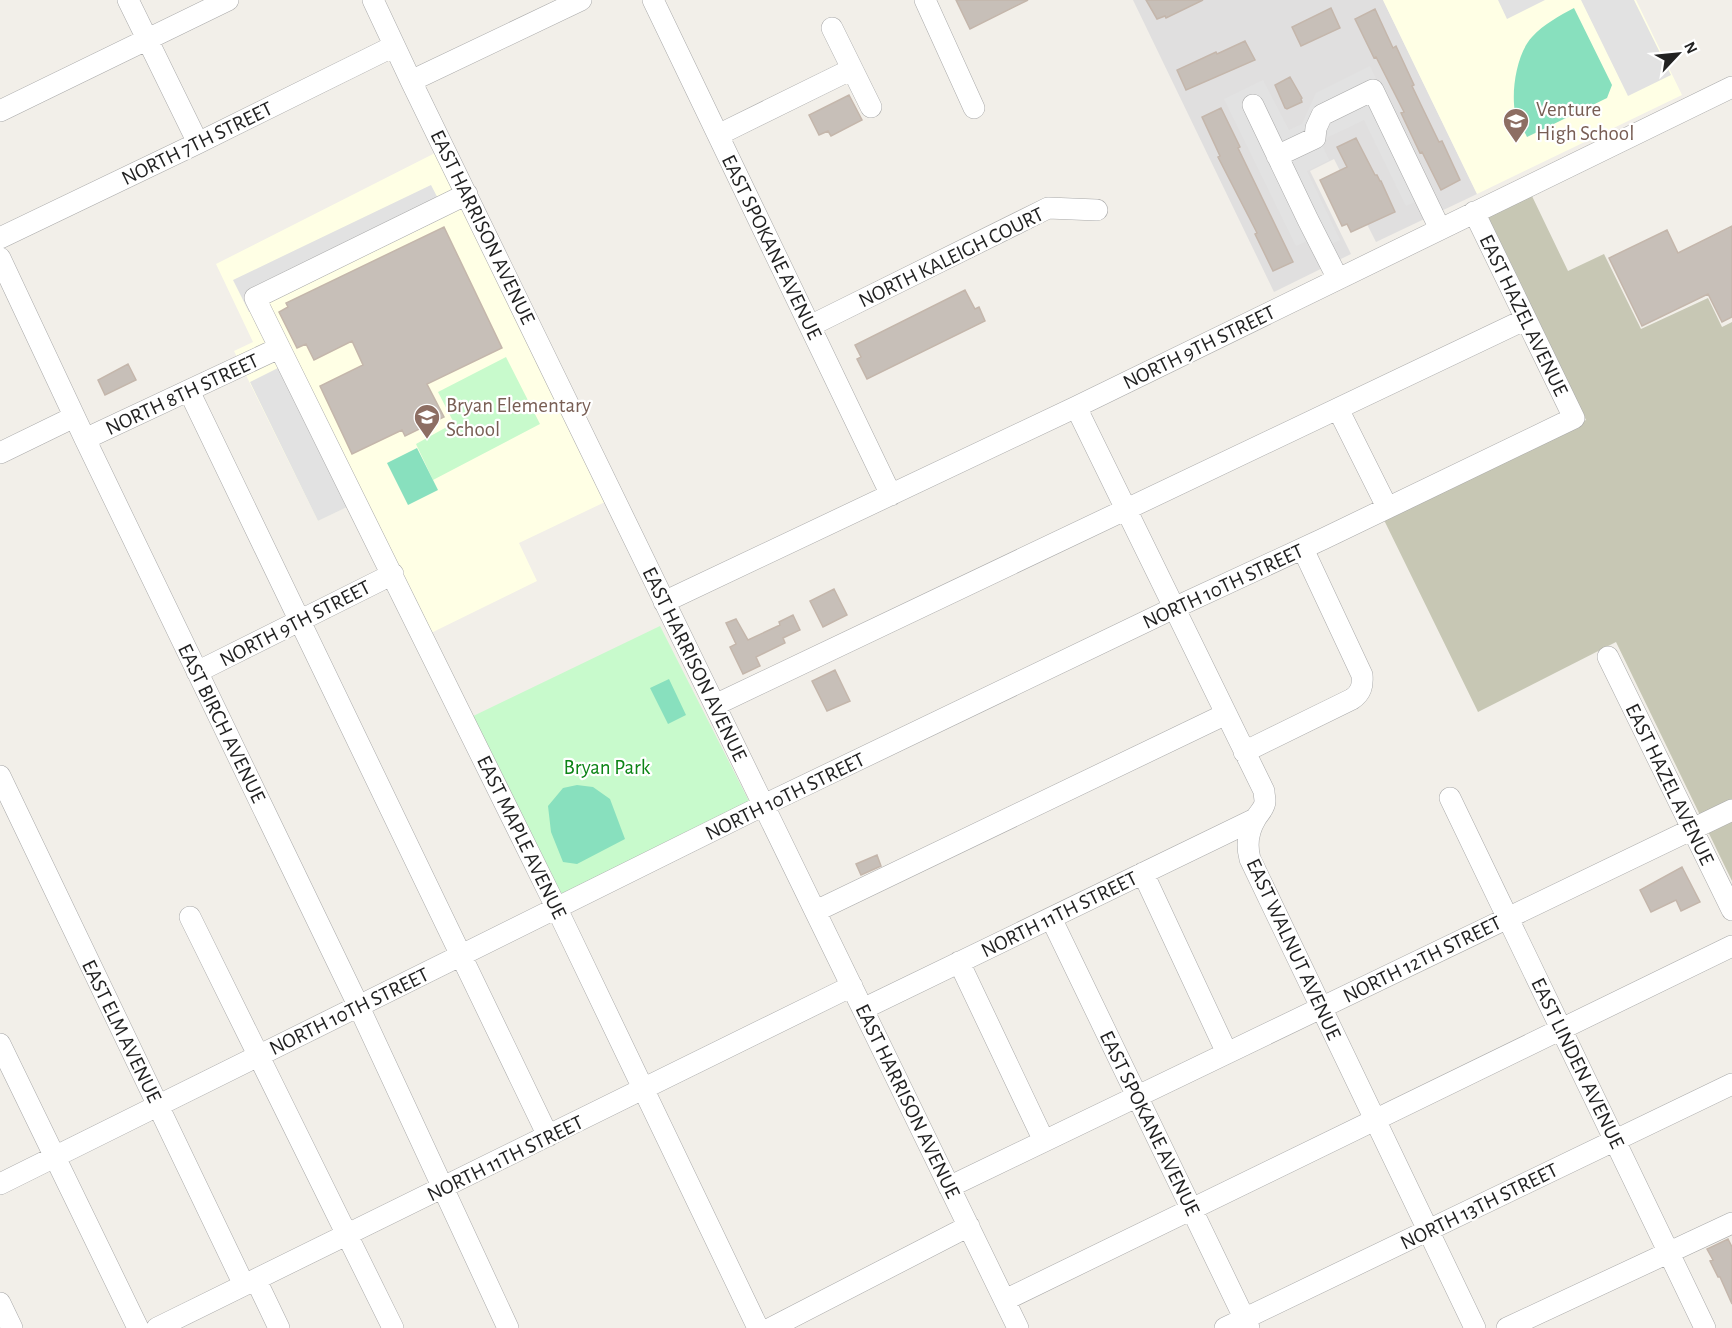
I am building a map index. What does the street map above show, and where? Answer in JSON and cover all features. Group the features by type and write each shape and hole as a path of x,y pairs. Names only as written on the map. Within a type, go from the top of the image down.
{"street":[{"path":"128,0 198,143"},
{"path":"0,111 228,0"},
{"name":"EAST HARRISON AVENUE","path":"374,0 394,46 1018,1328"},
{"path":"411,81 581,0"},
{"name":"EAST SPOKANE AVENUE","path":"653,0 891,495"},
{"path":"925,0 974,108"},
{"path":"832,28 871,107"},
{"name":"NORTH 7TH STREET","path":"0,238 394,46"},
{"path":"718,135 852,69"},
{"name":"NORTH 9TH STREET","path":"664,602 1076,407 1732,87"},
{"path":"1277,156 1315,138 1316,128 1322,115 1373,90 1440,229"},
{"path":"1253,105 1338,279"},
{"name":"EAST MAPLE AVENUE","path":"466,194 255,298 557,909 758,1328"},
{"name":"NORTH KALEIGH COURT","path":"810,326 1048,208 1097,210"},
{"name":"EAST HAZEL AVENUE","path":"1474,212 1574,418"},
{"name":"EAST BIRCH AVENUE","path":"0,258 74,417 358,1007 508,1328"},
{"path":"715,705 1526,319"},
{"name":"NORTH 8TH STREET","path":"85,440 279,348"},
{"path":"189,391 548,1136"},
{"name":"EAST WALNUT AVENUE","path":"1076,407 1264,791 1264,807 1255,819 1247,838 1250,860 1475,1328"},
{"path":"1338,409 1387,507"},
{"name":"NORTH 8TH STREET","path":"0,453 74,417"},
{"name":"NORTH 10TH STREET","path":"0,1184 764,805 1574,418"},
{"path":"1244,752 1352,699 1363,684 1362,675 1303,549"},
{"name":"NORTH 9TH STREET","path":"197,672 393,574"},
{"name":"EAST HAZEL AVENUE","path":"1608,657 1732,910"},
{"path":"816,911 1226,714"},
{"name":"EAST ELM AVENUE","path":"0,776 158,1105 250,1282 279,1328"},
{"name":"EAST LINDEN AVENUE","path":"1450,798 1705,1328"},
{"name":"NORTH 12TH STREET","path":"949,1186 1732,810"},
{"name":"NORTH 11TH STREET","path":"863,1009 1255,819"},
{"path":"1143,873 1227,1053"},
{"path":"190,917 393,1328"},
{"name":"EAST SPOKANE AVENUE","path":"1051,918 1191,1209 1240,1325"},
{"path":"1005,1300 1732,946"},
{"path":"959,962 1044,1141"},
{"name":"NORTH 11TH STREET","path":"157,1328 852,986"},
{"path":"0,1044 138,1328"},
{"name":"NORTH 13TH STREET","path":"1240,1325 1732,1084"},
{"path":"1507,1328 1732,1223"},
{"path":"771,1328 969,1226"},
{"path":"0,1303 12,1328"}],"shaded area":[{"path":"1133,0 1383,0 1477,194 1376,242 1334,159 1310,171 1351,254 1274,292"},
{"name":"Venture High School","path":"1383,0 1636,0 1682,95 1477,194"},
{"path":"1498,0 1545,0 1507,19"},
{"path":"1581,0 1634,0 1671,75 1628,96"},
{"path":"1370,66 1432,194 1406,206 1364,120 1320,141 1329,160 1307,171 1340,240 1329,245 1307,241 1296,246 1224,99 1263,80 1289,130 1302,124 1316,93"},
{"name":"Bryan Elementary School","path":"437,152 605,502 519,543 537,581 429,634 362,499 318,521 234,351 253,342 216,264"},
{"path":"431,185 447,216 249,312 233,280"},
{"path":"1531,194 1568,271 1604,254 1641,329 1708,298 1722,327 1732,322 1732,881 1616,642 1478,712 1383,518 1586,420 1486,216"},
{"path":"278,368 347,507 318,521 250,382"}],"green space":[{"path":"1574,8 1612,85 1607,98 1527,137 1516,115 1514,103 1516,72 1522,52 1532,37 1542,28"},
{"path":"506,357 540,424 433,480 416,444 454,423 438,392"},
{"path":"417,448 438,490 408,505 387,463"},
{"name":"Bryan Park","path":"660,626 753,809 557,909 465,720"},
{"path":"669,679 686,715 668,724 650,688"},
{"path":"577,785 593,787 610,799 625,839 577,864 563,862 551,832 548,806 563,788"}],"building":[{"path":"956,0 1028,0 970,29"},
{"path":"1146,0 1203,0 1166,18 1165,16 1157,19"},
{"path":"1331,8 1340,28 1301,46 1292,27"},
{"path":"1375,9 1393,48 1396,46 1414,85 1412,86 1460,180 1441,190 1422,152 1420,153 1401,113 1404,112 1355,19"},
{"path":"1245,41 1255,60 1186,90 1177,70"},
{"path":"1290,77 1302,102 1287,109 1275,85"},
{"path":"849,95 862,120 831,136 828,131 819,135 809,115"},
{"path":"1221,108 1293,262 1273,271 1255,234 1257,233 1218,157 1220,156 1202,117"},
{"path":"1356,138 1375,175 1381,181 1395,212 1351,232 1347,224 1342,226 1320,180 1347,167 1337,147"},
{"path":"1732,226 1732,317 1722,322 1708,294 1642,326 1609,258 1667,230 1678,253"},
{"path":"444,227 502,348 427,384 444,417 405,436 402,430 352,454 320,386 363,365 352,341 314,360 306,344 297,348 279,312 288,307 286,303"},
{"path":"965,290 975,309 979,307 985,321 867,379 857,359 861,357 855,345"},
{"path":"128,364 136,380 105,395 98,380"},
{"path":"834,589 847,615 823,627 810,601"},
{"path":"793,615 800,630 783,638 785,643 756,657 760,666 743,674 730,647 736,644 726,623 736,619 748,640 780,625 779,622"},
{"path":"835,670 850,701 827,711 812,681"},
{"path":"877,855 881,866 861,875 856,864"},
{"path":"1682,867 1700,902 1681,911 1676,900 1651,912 1640,890"},
{"path":"1728,1239 1732,1247 1732,1304 1710,1261 1713,1260 1707,1249"}],"place":[{"name":"Venture High School","path":"1516,144"},
{"name":"Bryan Elementary School","path":"427,440"}]}
